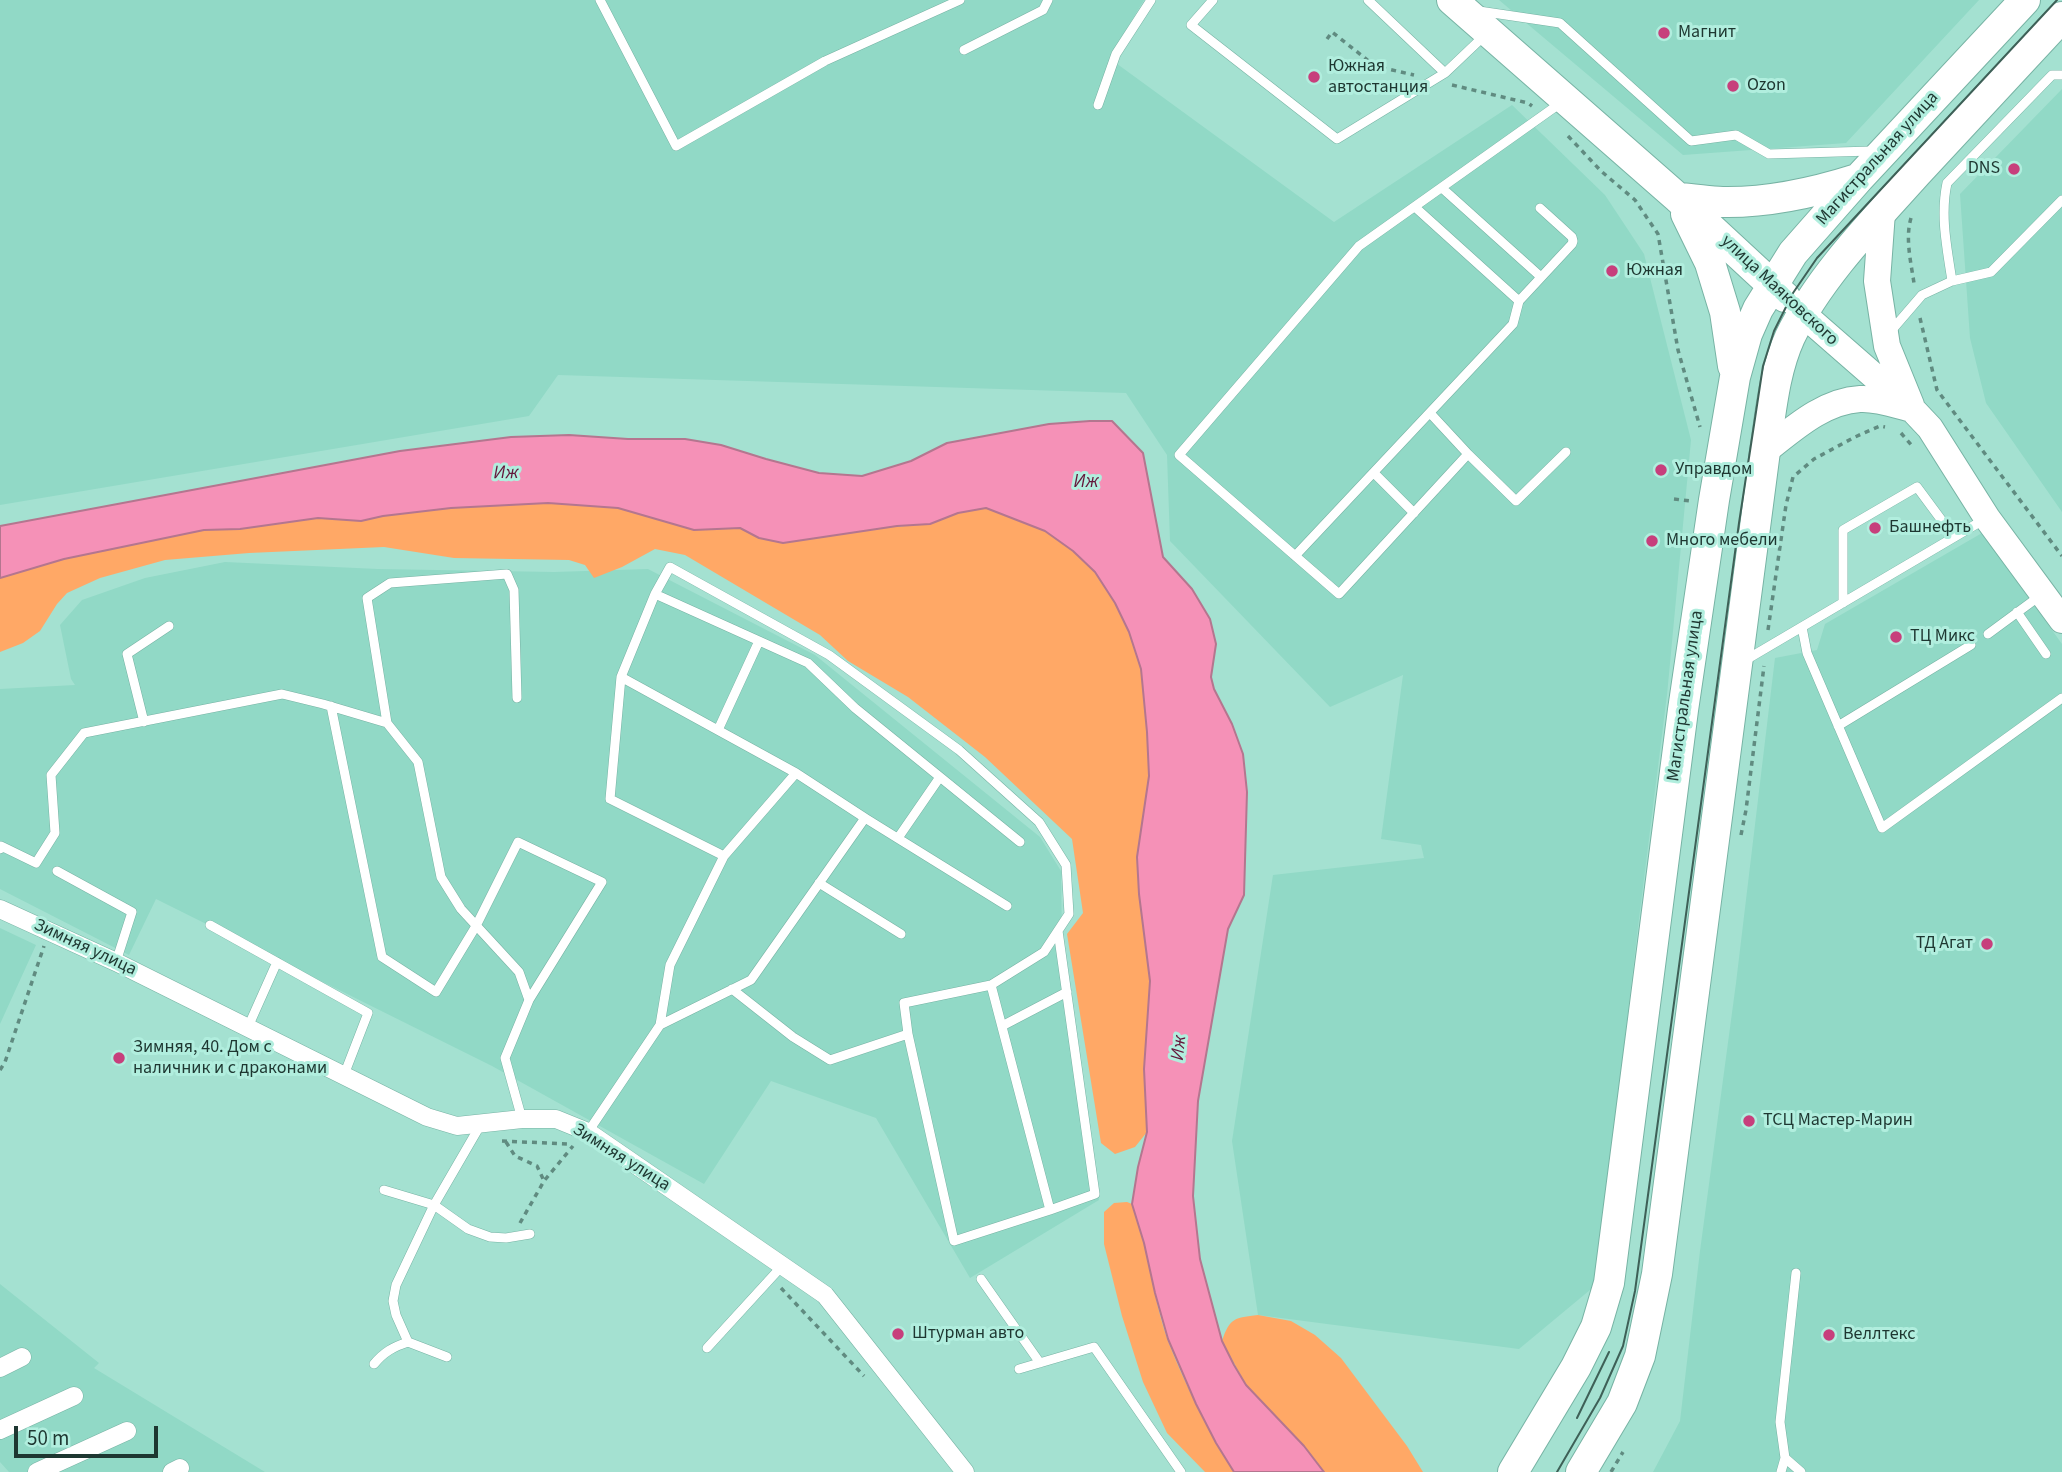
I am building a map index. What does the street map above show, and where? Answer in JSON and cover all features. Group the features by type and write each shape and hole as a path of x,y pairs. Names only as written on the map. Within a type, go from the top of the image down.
{"main road":[{"name":"Магистральная улица","path":"1513,1472 1581,1357 1596,1327 1609,1283 1683,710 1714,500 1735,377 1747,334 1758,309 1793,253 2025,0"},
{"name":"улица Маяковского","path":"1457,4 1489,32 1555,107 1678,198 1803,314 1913,410 1930,428 1986,518 2062,620"},
{"path":"1581,1472 1622,1403 1640,1356 1657,1275 1736,666 1780,362 1803,314 1834,269 1882,212 2062,17"},
{"path":"1678,198 1723,202 1768,200 1819,191 1859,178"},
{"path":"1678,198 1710,263 1726,312 1735,377"},
{"path":"1882,212 1877,281 1887,346 1913,410"},
{"path":"1765,451 1805,420 1833,405 1859,398 1913,410"}],"street":[{"name":"Зимняя улица","path":"0,909 116,962 427,1117 476,1132 522,1119 556,1119 588,1132 777,1272 825,1295 965,1472"},
{"path":"0,1368 22,1357"},
{"path":"0,1430 74,1396"},
{"path":"37,1472 127,1432"}],"lane":[{"path":"600,0 676,145 825,61 960,0"},
{"path":"964,50 1043,10 1048,0"},
{"path":"1098,105 1116,54 1152,0"},
{"path":"1213,0 1191,25 1337,139 1445,73 1489,32"},
{"path":"1368,0 1445,73"},
{"path":"1457,4 1560,23 1691,141 1736,135 1769,154 1884,151"},
{"path":"1952,281 1943,201 1947,183 2052,75 2062,75"},
{"path":"1468,454 1339,594 1179,455 1359,246 1555,107"},
{"path":"1442,188 1541,277"},
{"path":"1886,336 1922,295 1952,281 1991,272 2062,200"},
{"path":"1416,208 1519,301"},
{"path":"1295,556 1510,329 1519,301 1573,241 1572,237 1540,208"},
{"path":"1430,413 1516,500 1566,452"},
{"path":"1374,473 1414,513"},
{"path":"1843,603 1843,530 1917,487 1954,537"},
{"path":"1736,666 1986,518"},
{"path":"724,856 610,799 621,677 655,594 670,567 829,655 959,750 1039,822 1066,865 1069,914 1044,952 991,985 904,1003 908,1034 954,1241 1095,1194 1058,931"},
{"path":"517,698 514,590 507,575 390,583 367,598 387,723 418,762 441,877 461,909 519,972 529,1000"},
{"path":"655,594 808,663 855,708 1020,842"},
{"path":"1988,634 2042,594"},
{"path":"2017,612 2046,654"},
{"path":"144,722 127,654 169,626"},
{"path":"1802,627 1807,653 1882,828 2062,698"},
{"path":"718,730 759,641"},
{"path":"1838,726 1971,645"},
{"path":"621,677 796,772 1007,906"},
{"path":"0,849 1,846 36,863 55,833 51,775 84,733 282,694 387,723"},
{"path":"331,706 382,957 436,992 476,926 518,842 602,882 529,1000 505,1058 522,1119"},
{"path":"588,1132 660,1025 670,965 724,856 796,772"},
{"path":"898,838 940,777"},
{"path":"660,1025 751,979 865,818"},
{"path":"57,871 132,912 116,962"},
{"path":"819,883 901,934"},
{"path":"210,925 368,1013 344,1075"},
{"path":"248,1027 277,962"},
{"path":"991,985 1050,1210"},
{"path":"732,989 793,1037 830,1060 908,1034"},
{"path":"1002,1026 1067,992"},
{"path":"408,1342 393,1301 396,1284 434,1205 476,1132"},
{"path":"384,1191 434,1205 468,1229 490,1237 530,1234"},
{"path":"707,1348 777,1272"},
{"path":"1782,1472 1785,1458 1780,1422 1796,1273"},
{"path":"981,1279 1040,1363"},
{"path":"374,1364 390,1349 408,1342 447,1357"},
{"path":"1019,1368 1094,1347 1181,1472"},
{"path":"1785,1458 1801,1472"}],"path":[{"path":"1327,39 1332,32 1375,66 1426,78"},
{"path":"1451,84 1555,107 1568,136 1601,171 1635,200 1658,234 1678,350 1702,431"},
{"path":"1912,215 1909,225 1910,257 1922,332 1937,390 2062,556"},
{"path":"1674,499 1695,501"},
{"path":"0,1070 49,931"},
{"path":"476,1132 505,1141 574,1144 544,1181 512,1237"},
{"path":"505,1141 515,1156 537,1166 544,1181"},
{"path":"777,1272 872,1385"}],"shaded area":[{"path":"0,0 1144,0 1109,58 1334,222 1512,105 1605,195 1644,254 1691,440 1667,695 1596,1285 1519,1349 1258,1315 1232,1141 1273,875 1424,858 1421,845 1381,839 1403,675 1330,707 1170,541 1167,455 1126,393 558,375 529,416 0,505"},
{"path":"1499,0 1979,0 1846,143 1683,155"},
{"path":"2062,89 2062,512 1986,403 1970,338 1960,194"},
{"path":"548,503 618,508 694,530 740,528 759,538 930,524 958,513 986,508 1045,531 1073,551 1095,572 1115,603 1129,632 1141,669 1147,732 1149,776 1137,857 1150,981 1144,1069 1147,1132 1135,1147 1115,1154 1101,1143 1067,934 1083,913 1072,839 985,757 908,697 848,661 820,635 685,555 655,549 594,578 585,565 569,560 454,558 384,547 165,560 100,578 67,593 40,631 23,643 0,652 0,578 64,559 204,530 240,529 318,518 361,521 451,508"},
{"path":"1982,533 2062,644 2062,1472 1653,1472 1680,1421 1775,658 1817,650 1825,624"},
{"path":"225,562 378,569 554,572 648,569 815,655 1040,837 1061,871 1062,940 1099,1200 970,1278 876,1118 771,1081 704,1184 492,1066 156,899 129,955 0,889 0,689 75,685 71,679 60,625 82,600 145,578"},
{"path":"0,928 36,945 0,1024"},
{"path":"1114,1203 1132,1204 1141,1230 1168,1341 1198,1408 1234,1472 1205,1472 1167,1433 1143,1382 1122,1316 1104,1244 1104,1212"},
{"path":"0,1284 99,1363 94,1368 265,1472 9,1472 0,1462"},
{"path":"1258,1315 1291,1321 1315,1335 1341,1358 1407,1446 1423,1472 1324,1472 1304,1446 1246,1385 1222,1341 1234,1320"}],"water":[{"name":"Иж","path":"1112,421 1143,453 1163,557 1192,589 1210,619 1216,644 1211,677 1243,754 1247,792 1244,895 1228,929 1198,1101 1193,1196 1200,1259 1222,1341 1234,1365 1246,1385 1304,1446 1324,1472 1234,1472 1196,1404 1168,1339 1132,1204 1147,1132 1144,1069 1150,981 1137,857 1149,776 1141,669 1129,632 1115,603 1095,572 1073,551 1045,531 986,508 958,513 930,524 897,526 783,543 759,538 740,528 694,530 618,508 548,503 451,508 361,521 318,518 240,529 204,530 64,559 0,578 0,526 400,451 511,437 569,435 685,439 721,445 819,473 862,476 911,461 947,443 1049,424"}],"tram line":[{"path":"1557,1472 1600,1398 1623,1346 1635,1291 1739,523 1763,366 1774,331 1793,293 1817,258 2057,0"},
{"path":"1577,1418 1609,1352"}],"place":[{"name":"Магнит","path":"1664,33"},
{"name":"Южная автостанция","path":"1314,77"},
{"name":"Ozon","path":"1733,86"},
{"name":"DNS","path":"2014,169"},
{"name":"Южная","path":"1612,271"},
{"name":"Управдом","path":"1661,470"},
{"name":"Башнефть","path":"1875,528"},
{"name":"Много мебели","path":"1652,541"},
{"name":"ТЦ Микс","path":"1896,637"},
{"name":"ТД Агат","path":"1987,944"},
{"name":"Зимняя, 40. Дом с наличник и с драконами","path":"119,1058"},
{"name":"ТСЦ Мастер-Марин","path":"1749,1121"},
{"name":"Штурман авто","path":"898,1334"},
{"name":"Веллтекс","path":"1829,1335"}]}
